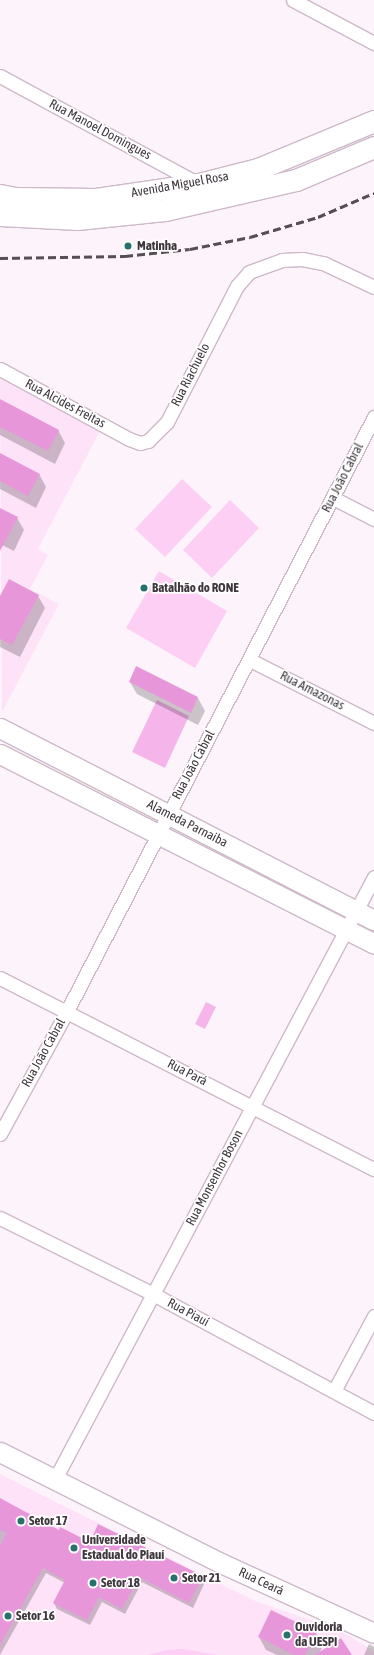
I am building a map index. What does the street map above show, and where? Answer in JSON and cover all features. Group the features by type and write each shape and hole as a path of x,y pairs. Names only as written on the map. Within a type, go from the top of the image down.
{"main road":[{"name":"Avenida Miguel Rosa","path":"0,195 16,198 96,199 199,184 258,169 374,121"},
{"name":"Avenida Miguel Rosa","path":"0,216 77,219 165,210 296,180 374,147"},
{"name":"Alameda Parnaiba","path":"0,728 374,920"},
{"name":"Alameda Parnaiba","path":"0,754 374,944"},
{"name":"Rua Ceará","path":"0,1452 222,1563 374,1633"}],"street":[{"path":"293,0 374,43"},
{"name":"Rua Manoel Domingues","path":"0,76 199,184"},
{"name":"Rua Riachuelo","path":"129,439 140,443 148,441 168,422 237,286 248,272 262,265 282,260 302,259 323,263 374,287"},
{"name":"Rua Alcides Freitas","path":"0,369 129,439"},
{"name":"Rua João Cabral","path":"0,1134 67,1011 168,813 250,660 374,417"},
{"path":"333,498 374,518"},
{"name":"Rua Amazonas","path":"250,660 374,723"},
{"name":"Rua Monsenhor Boson","path":"55,1479 374,877"},
{"name":"Rua Pará","path":"0,978 374,1169"},
{"name":"Rua Piauí","path":"0,1218 153,1294 374,1413"},
{"path":"334,1391 374,1316"}],"shaded area":[{"path":"0,375 101,429 38,549 48,555 30,589 59,604 2,712"},
{"path":"182,479 212,507 165,557 135,529"},
{"path":"230,500 259,528 212,578 183,550"},
{"path":"159,571 227,611 195,668 126,628"},
{"path":"157,700 189,716 165,768 132,752"},
{"path":"206,1002 216,1007 205,1029 195,1024"},
{"name":"Universidade Estadual do Piauí","path":"0,1474 255,1601 339,1630 374,1651 374,1655 0,1655"},
{"path":"183,1649 218,1655 147,1655 167,1650"}],"building":[{"path":"0,399 59,430 48,451 0,427"},
{"path":"0,453 40,474 28,496 0,481"},
{"path":"0,508 18,517 0,551"},
{"path":"9,579 39,595 12,645 0,639 0,596"},
{"path":"136,666 198,697 191,713 129,682"},
{"path":"0,1498 59,1530 60,1527 90,1542 98,1524 203,1576 189,1603 139,1577 122,1609 99,1597 87,1620 53,1603 65,1580 43,1568 0,1645 0,1546 7,1533 0,1530"},
{"path":"271,1610 317,1632 305,1655 294,1655 258,1637"},
{"path":"341,1638 352,1655 315,1655"}],"railway":[{"path":"0,258 125,256 190,249 250,237 318,217 374,193"}],"place":[{"name":"Matinha","path":"128,246"},
{"name":"Batalhão do RONE","path":"144,588"},
{"name":"Setor 17","path":"21,1521"},
{"name":"Universidade Estadual do Piauí","path":"74,1548"},
{"name":"Setor 21","path":"174,1578"},
{"name":"Setor 18","path":"93,1583"},
{"name":"Setor 16","path":"8,1616"},
{"name":"Ouvidoria da UESPI","path":"287,1635"}]}
